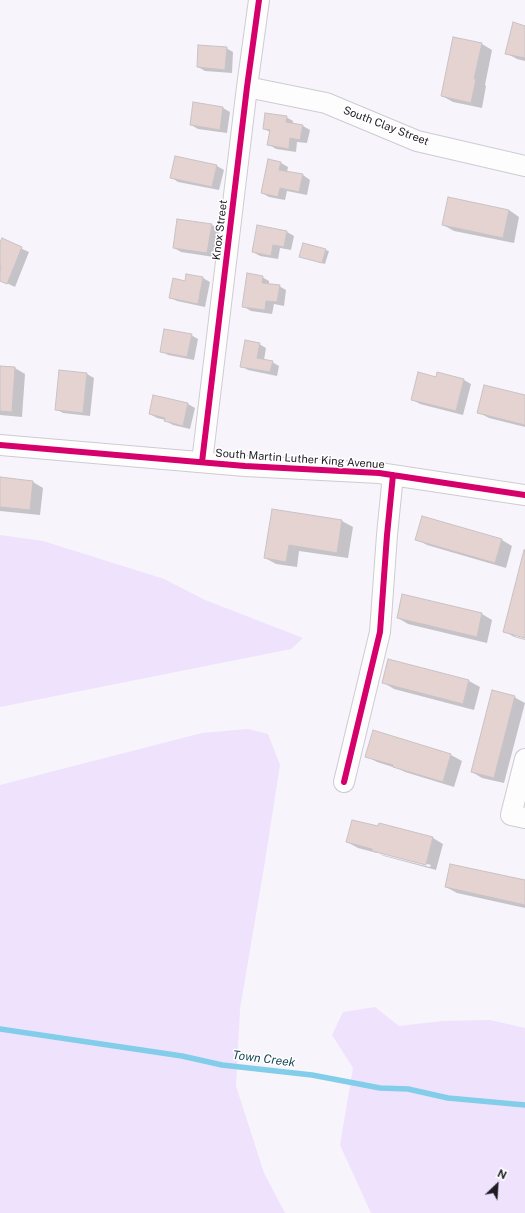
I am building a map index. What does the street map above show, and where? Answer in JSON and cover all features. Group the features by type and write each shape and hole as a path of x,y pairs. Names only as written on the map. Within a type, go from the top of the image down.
{"street":[{"name":"Knox Street","path":"202,462 247,86 259,0"},
{"name":"South Clay Street","path":"247,86 326,103 417,141 525,166"},
{"name":"South Martin Luther King Avenue","path":"0,445 244,466 393,475 525,495"},
{"path":"344,782 380,632 393,475"},
{"path":"525,759 511,815 525,818"}],"shaded area":[{"path":"0,535 43,541 164,579 205,600 303,638 291,649 0,707"},
{"path":"248,729 268,734 280,765 240,1009 236,1086 264,1173 285,1213 0,1213 0,785 202,733"},
{"path":"375,1007 399,1026 443,1021 490,1020 525,1028 525,1213 371,1213 340,1145 353,1068 332,1035 343,1012"}],"building":[{"path":"513,22 525,26 525,58 505,54"},
{"path":"453,37 482,43 474,79 476,79 471,103 441,96"},
{"path":"198,45 227,47 225,70 197,67"},
{"path":"193,102 223,107 220,130 190,125"},
{"path":"265,113 287,116 286,122 303,125 300,140 290,138 289,149 267,145 270,130 263,129"},
{"path":"175,156 217,165 212,187 170,178"},
{"path":"268,159 281,162 279,170 303,174 299,192 280,188 278,197 261,193"},
{"path":"448,197 509,210 503,238 442,225"},
{"path":"177,219 212,224 207,253 173,248"},
{"path":"257,225 287,231 284,247 273,245 271,256 252,252"},
{"path":"2,238 22,247 7,284 0,281 0,242"},
{"path":"303,243 326,249 322,263 299,257"},
{"path":"247,273 263,276 262,283 280,285 277,302 266,301 265,310 242,307"},
{"path":"186,274 203,277 198,304 169,298 173,278 185,281"},
{"path":"164,329 192,334 187,357 160,352"},
{"path":"245,340 260,343 257,358 273,361 270,372 240,367"},
{"path":"0,366 15,367 12,412 0,411"},
{"path":"59,370 87,373 83,413 55,410"},
{"path":"418,372 436,377 437,372 464,379 456,411 411,400"},
{"path":"484,385 525,395 525,425 477,413"},
{"path":"153,395 188,403 183,426 164,421 165,418 149,414"},
{"path":"0,477 33,481 30,510 0,507"},
{"path":"272,509 342,520 337,553 289,545 286,562 264,558"},
{"path":"422,516 502,539 495,563 415,540"},
{"path":"525,550 525,638 503,632"},
{"path":"402,594 482,613 477,637 397,618"},
{"path":"388,659 469,680 463,704 382,683"},
{"path":"492,690 515,696 494,778 471,772"},
{"path":"373,730 451,754 443,782 365,757"},
{"path":"352,820 378,826 379,823 433,837 426,865 372,851 372,849 346,842"},
{"path":"450,864 525,880 525,905 445,887"}],"waterway":[{"name":"Town Creek","path":"0,1029 182,1056 222,1065 312,1075 380,1088 408,1089 448,1098 525,1105"}],"cycle path":[{"path":"202,462 247,87 259,0"},
{"path":"0,445 245,466 379,473 525,495"},
{"path":"344,782 380,632 393,475"}]}
